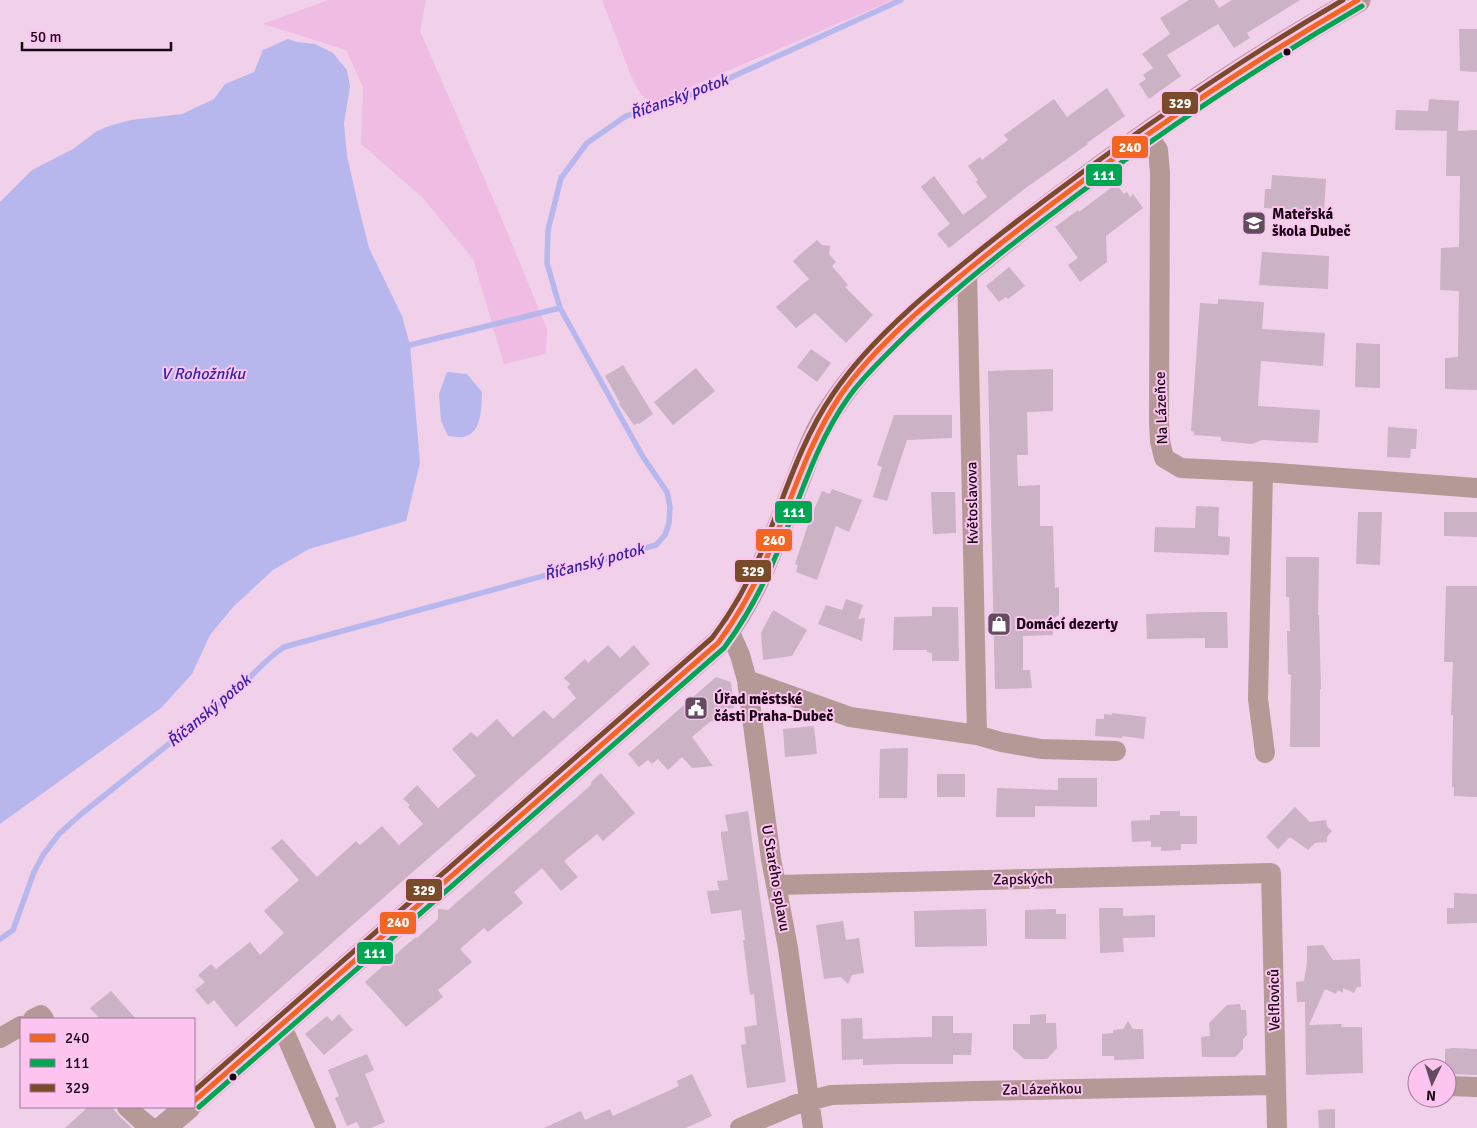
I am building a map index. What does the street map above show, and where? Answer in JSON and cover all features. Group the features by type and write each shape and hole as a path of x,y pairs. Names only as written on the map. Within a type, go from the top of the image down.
{"street":[{"path":"195,1101 711,649 728,630 752,592 805,462 830,411 853,378 897,333 967,270 1065,194 1147,134 1284,43 1358,0"},
{"name":"Na Lázeňce","path":"1147,134 1158,150 1160,173 1159,432 1164,458 1181,468 1263,472 1477,488"},
{"name":"Květoslavova","path":"967,270 977,736"},
{"path":"1263,472 1258,700 1265,753"},
{"name":"U Starého splavu","path":"728,630 740,655 747,680 771,859 788,948 813,1128"},
{"path":"747,680 850,717 977,736 1041,749 1116,751"},
{"name":"Zapských","path":"776,885 1271,873"},
{"name":"Velfloviců","path":"1271,873 1277,1128"},
{"path":"281,1026 326,1128"},
{"path":"0,1038 20,1027"},
{"name":"Za Lázeňkou","path":"740,1128 794,1105 831,1095 985,1090 1276,1085"},
{"path":"1457,1086 1477,1087"},
{"path":"128,1108 151,1128"},
{"path":"163,1128 187,1108"}],"shaded area":[{"path":"328,0 426,0 420,31 501,217 547,329 546,354 504,364 473,259 422,197 361,144 363,87 346,50 263,24"},
{"path":"602,0 893,0 653,103 641,95 631,76"}],"water":[{"name":"V Rohožníku","path":"288,39 315,44 333,53 347,70 350,87 344,123 347,156 369,248 402,316 410,345 420,463 406,521 309,549 273,570 234,606 210,635 192,674 161,708 0,824 0,202 32,170 73,149 97,131 131,120 182,114 214,99 225,84 254,72 263,50"},
{"path":"447,372 467,374 482,392 478,424 475,430 464,437 448,436 441,421 439,394"}],"building":[{"path":"1189,0 1214,0 1219,8 1232,0 1300,0 1247,33 1250,38 1234,48 1218,24 1167,55 1181,76 1149,99 1139,84 1146,79 1143,75 1153,68 1142,54 1170,34 1160,18"},
{"path":"1459,29 1477,29 1477,72 1460,71"},
{"path":"1107,88 1125,116 1027,187 949,248 937,234 950,224 921,187 934,176 963,215 987,197 976,182 978,180 968,166 980,157 982,160 1008,140 1004,135 1054,99 1067,117"},
{"path":"1429,99 1459,101 1458,131 1477,130 1477,390 1445,389 1445,358 1458,357 1459,291 1440,290 1441,248 1459,247 1460,176 1446,176 1447,131 1457,131 1395,130 1396,110 1428,111"},
{"path":"1272,175 1326,179 1324,212 1264,208 1265,189 1271,189"},
{"path":"1116,184 1124,194 1127,192 1130,197 1133,194 1143,208 1106,236 1107,262 1080,282 1068,265 1078,258 1055,227 1078,210 1079,212"},
{"path":"817,240 822,245 830,246 829,254 836,262 832,266 848,285 845,287 873,315 846,343 815,313 796,328 776,307 809,279 793,261"},
{"path":"1262,252 1329,256 1328,289 1259,285"},
{"path":"1009,267 1025,286 1008,299 1006,297 999,302 986,286"},
{"path":"1218,299 1264,302 1262,329 1325,333 1323,366 1261,361 1258,406 1320,410 1318,443 1262,440 1252,444 1221,441 1221,437 1194,435 1194,432 1191,431 1200,303 1218,304"},
{"path":"1356,343 1380,344 1380,388 1355,387"},
{"path":"811,349 831,363 817,382 797,367"},
{"path":"623,365 653,414 639,424 634,425 619,404 605,376"},
{"path":"696,368 715,391 673,425 654,402"},
{"path":"1053,369 1053,411 1027,412 1028,455 1017,455 1018,486 1040,485 1040,526 1053,526 1055,588 1059,587 1059,615 1053,619 1053,635 1023,636 1023,670 1030,670 1032,688 995,689 988,371"},
{"path":"894,415 952,415 952,438 907,440 887,501 873,497 882,467 877,465"},
{"path":"1388,427 1417,429 1416,449 1411,449 1410,458 1387,457"},
{"path":"832,489 862,500 849,532 836,526 817,580 796,572 798,565 795,564 810,519 822,491 830,494"},
{"path":"931,492 955,492 956,533 933,534"},
{"path":"1196,506 1219,507 1218,536 1230,537 1229,555 1154,552 1155,527 1195,528"},
{"path":"1358,512 1382,512 1380,565 1356,564"},
{"path":"1444,512 1477,512 1477,537 1444,536"},
{"path":"1286,557 1319,557 1320,747 1290,747 1291,675 1288,674 1287,631 1290,631 1289,597 1286,597"},
{"path":"1446,586 1477,586 1477,797 1454,796 1454,787 1452,787 1453,715 1451,715 1453,662 1444,662"},
{"path":"846,599 863,605 858,619 865,618 862,641 818,624 826,605 842,610"},
{"path":"932,607 958,607 959,661 932,661 932,653 927,652 927,650 893,650 894,617 932,616"},
{"path":"773,610 807,630 792,656 763,660 761,633"},
{"path":"1227,612 1228,648 1205,648 1205,638 1147,639 1146,614"},
{"path":"608,645 620,658 634,645 650,664 236,1027 214,1000 208,1005 195,990 205,982 198,975 211,964 216,969 250,942 260,955 284,933 264,911 299,880 271,848 282,839 317,877 356,841 360,845 382,826 399,845 423,824 408,807 410,805 403,799 417,785 438,808 476,776 452,749 471,732 477,737 497,719 513,737 544,710 553,719 576,698 567,687 570,684 564,678 585,659 588,663"},
{"path":"716,677 731,682 734,708 726,709 720,722 711,721 692,737 713,766 692,768 682,757 668,770 658,759 652,764 648,760 639,767 628,754"},
{"path":"1112,713 1146,717 1144,739 1122,736 1122,738 1095,736 1096,719 1104,719 1104,714 1112,715"},
{"path":"814,726 817,754 785,757 783,729"},
{"path":"908,748 907,798 879,798 880,749"},
{"path":"601,773 635,813 603,841 597,834 564,861 578,877 561,891 542,868 514,892 523,903 488,932 484,928 460,949 472,962 438,990 443,997 406,1027 365,982 438,919 438,909 448,910 591,785 591,782"},
{"path":"937,774 965,774 965,797 937,797"},
{"path":"1058,778 1097,778 1097,807 1035,806 1035,817 996,817 997,788 1058,790"},
{"path":"1295,807 1310,822 1326,820 1327,826 1332,831 1327,837 1327,842 1315,843 1308,850 1290,837 1278,849 1266,837"},
{"path":"748,811 786,1082 747,1088 741,1045 746,1044 744,1027 757,1025 754,994 750,995 741,910 711,914 707,891 719,890 717,881 728,880 721,836 721,832 728,831 725,815"},
{"path":"1160,811 1180,811 1180,816 1197,816 1197,844 1181,844 1181,850 1161,851 1161,847 1151,847 1151,841 1132,842 1131,821 1150,820 1150,815 1160,815"},
{"path":"1454,893 1477,894 1477,923 1447,924 1447,908 1454,908"},
{"path":"1099,908 1123,908 1123,916 1155,915 1155,937 1123,938 1124,952 1100,953"},
{"path":"986,909 987,946 915,947 914,911"},
{"path":"1056,909 1056,914 1066,914 1066,939 1025,939 1025,910"},
{"path":"843,921 846,940 859,938 864,973 852,975 848,984 841,977 824,979 816,925"},
{"path":"1323,945 1333,960 1360,959 1361,987 1357,987 1354,993 1343,988 1343,993 1338,990 1336,994 1325,989 1309,1025 1342,1024 1341,1027 1362,1027 1363,1073 1306,1075 1305,1002 1297,1002 1296,982 1304,981 1307,946"},
{"path":"111,991 135,1018 99,1018 90,1008"},
{"path":"1240,1004 1241,1010 1246,1010 1247,1035 1243,1039 1243,1049 1235,1057 1202,1057 1201,1037 1210,1036 1209,1023 1227,1005"},
{"path":"339,1014 353,1030 324,1055 305,1034 327,1016 332,1021"},
{"path":"1046,1014 1046,1023 1056,1023 1057,1048 1047,1059 1024,1059 1013,1049 1013,1024 1030,1024 1030,1015"},
{"path":"932,1016 953,1016 953,1033 972,1033 971,1055 953,1055 953,1064 863,1065 863,1059 842,1060 841,1019 862,1018 863,1039 932,1037"},
{"path":"1128,1021 1133,1029 1143,1029 1144,1059 1114,1060 1114,1056 1102,1056 1102,1034 1113,1033 1113,1030 1123,1029"},
{"path":"1445,1049 1477,1049 1477,1075 1457,1074 1457,1058 1445,1058"},
{"path":"367,1054 374,1070 365,1074 385,1122 371,1128 360,1128 357,1122 347,1126 335,1098 339,1096 328,1070"},
{"path":"692,1074 712,1116 686,1128 544,1128 581,1111 585,1120 610,1109 613,1116 679,1086 677,1081"},
{"path":"87,1108 113,1108 132,1128 65,1128"},
{"path":"1335,1109 1335,1128 1319,1128 1318,1110"}],"waterway":[{"name":"Říčanský potok","path":"0,939 13,930 34,872 43,855 59,834 80,815 239,688 266,661 284,647 656,545 665,535 669,523 670,507 667,492 643,457 560,308 547,263 548,230 561,178 587,143 626,116 699,92 901,0"},
{"path":"410,345 560,308"}],"transit line":[{"name":"329","path":"195,1090 712,638 736,603 755,567 803,447 822,411 850,371 869,349 912,307 1003,232 1169,110 1299,26 1343,0"},
{"name":"240","path":"195,1100 718,643 742,608 761,571 810,450 829,414 855,376 912,317 1038,214 1127,149 1264,57 1358,0"},
{"name":"111","path":"199,1107 724,648 748,612 768,573 818,451 837,415 862,380 915,327 957,289 1087,187 1222,93 1362,6"}],"place":[{"name":"Mateřská škola Dubeč","path":"1254,223"},
{"name":"Domácí dezerty","path":"999,624"},
{"name":"Úřad městské části Praha-Dubeč","path":"696,708"}]}
